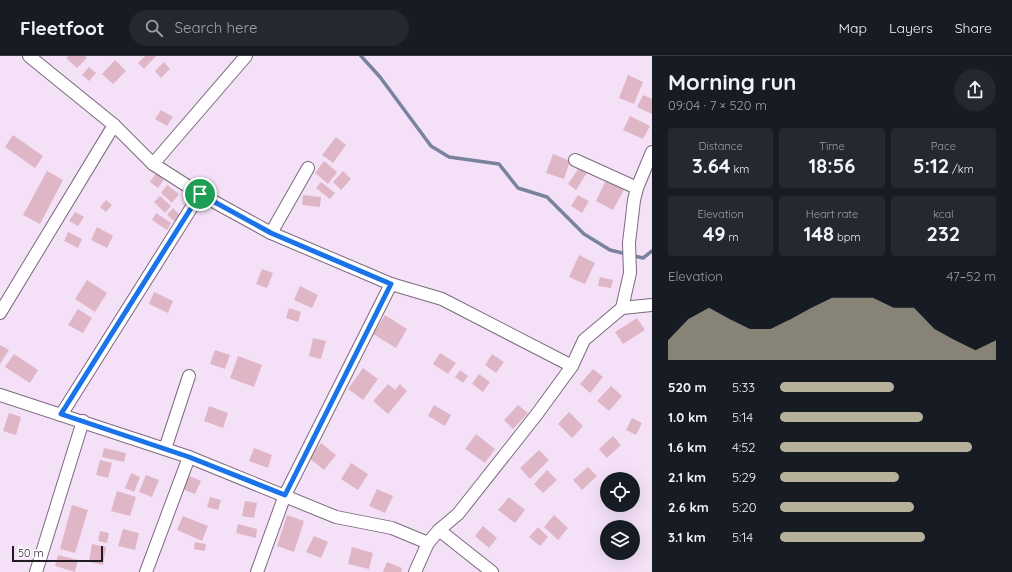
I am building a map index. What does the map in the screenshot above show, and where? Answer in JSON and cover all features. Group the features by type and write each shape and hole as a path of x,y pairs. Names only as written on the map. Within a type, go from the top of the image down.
{"street":[{"path":"29,56 114,125 153,164 200,194 271,233 391,284 442,299 572,366"},
{"path":"153,164 246,56"},
{"path":"0,312 114,125"},
{"path":"622,308 630,273 629,244 637,188 652,152"},
{"path":"575,160 637,188"},
{"path":"271,233 308,168"},
{"path":"61,414 200,194"},
{"path":"257,572 285,495 391,284"},
{"path":"415,572 428,542 439,530 458,514 572,366 584,340 622,308 652,305"},
{"path":"165,449 189,376"},
{"path":"0,395 189,457 336,517 392,528 428,542"},
{"path":"36,572 83,422"},
{"path":"146,572 189,457"},
{"path":"439,530 492,572"}],"building":[{"path":"68,56 85,56 87,58 77,68 66,58"},
{"path":"145,56 156,56 144,69 138,63"},
{"path":"115,60 126,71 113,84 102,74"},
{"path":"164,62 170,69 161,78 155,71"},
{"path":"89,67 96,73 89,81 82,75"},
{"path":"628,75 643,82 634,104 619,98"},
{"path":"643,95 652,99 652,114 637,107"},
{"path":"161,110 173,117 167,126 155,119"},
{"path":"630,116 650,126 643,139 623,130"},
{"path":"13,135 43,156 35,168 5,147"},
{"path":"336,137 346,145 333,163 322,155"},
{"path":"553,154 570,161 564,179 546,173"},
{"path":"324,161 337,172 328,184 315,173"},
{"path":"580,166 588,171 576,190 568,184"},
{"path":"47,171 63,180 40,224 23,215"},
{"path":"343,171 351,179 341,190 333,182"},
{"path":"156,173 164,179 158,188 150,182"},
{"path":"607,178 625,188 613,210 596,201"},
{"path":"321,182 335,193 330,199 316,188"},
{"path":"167,185 179,194 172,203 161,193"},
{"path":"303,195 321,197 320,207 302,205"},
{"path":"578,195 589,201 582,213 571,206"},
{"path":"160,196 171,206 165,213 154,202"},
{"path":"106,200 112,205 106,212 100,207"},
{"path":"173,208 180,215 174,221 167,215"},
{"path":"75,212 84,217 78,226 69,221"},
{"path":"156,213 171,223 167,230 152,220"},
{"path":"97,227 113,236 107,248 91,240"},
{"path":"68,232 82,239 78,248 64,241"},
{"path":"579,255 595,263 585,284 569,277"},
{"path":"262,269 273,273 267,288 256,284"},
{"path":"600,277 613,280 611,288 598,286"},
{"path":"87,280 107,293 95,312 75,299"},
{"path":"300,286 318,295 312,308 294,300"},
{"path":"154,292 173,301 168,313 149,304"},
{"path":"289,308 301,312 298,322 286,318"},
{"path":"78,309 92,318 83,333 68,325"},
{"path":"385,315 407,329 396,348 373,334"},
{"path":"637,318 645,330 623,344 615,332"},
{"path":"313,338 326,341 321,359 309,356"},
{"path":"0,345 9,350 0,364"},
{"path":"215,350 230,355 225,369 210,364"},
{"path":"440,353 456,363 448,374 433,364"},
{"path":"14,354 38,370 30,383 5,367"},
{"path":"492,354 504,362 496,373 485,365"},
{"path":"238,356 262,365 254,387 230,378"},
{"path":"363,368 378,379 363,400 348,389"},
{"path":"593,369 603,377 590,393 580,384"},
{"path":"460,370 468,376 463,383 455,377"},
{"path":"479,374 490,382 483,392 472,384"},
{"path":"388,384 395,390 400,384 407,391 388,414 373,401"},
{"path":"611,386 622,396 609,411 597,401"},
{"path":"434,405 451,415 445,426 428,416"},
{"path":"518,405 528,413 513,429 504,420"},
{"path":"209,406 228,413 223,428 204,421"},
{"path":"569,412 583,426 572,438 558,424"},
{"path":"9,413 21,417 16,435 3,431"},
{"path":"632,418 642,423 636,435 626,430"},
{"path":"476,434 495,449 485,463 465,449"},
{"path":"613,436 621,445 607,458 599,449"},
{"path":"321,443 336,455 324,470 309,458"},
{"path":"104,448 126,453 124,462 102,457"},
{"path":"254,448 272,455 268,468 249,461"},
{"path":"539,450 549,460 530,479 520,468"},
{"path":"100,460 112,463 108,478 96,475"},
{"path":"351,463 368,474 358,490 341,479"},
{"path":"588,467 597,476 582,490 573,480"},
{"path":"547,470 557,480 543,493 534,484"},
{"path":"131,473 140,477 134,492 125,488"},
{"path":"146,475 159,480 152,497 139,492"},
{"path":"187,475 201,481 195,494 182,489"},
{"path":"377,489 393,496 385,513 369,506"},
{"path":"117,491 136,497 130,516 111,511"},
{"path":"210,497 221,500 218,510 207,507"},
{"path":"509,497 525,510 515,523 498,510"},
{"path":"245,501 257,503 254,518 242,516"},
{"path":"72,505 88,510 75,553 60,549"},
{"path":"287,515 304,521 294,552 277,546"},
{"path":"554,515 568,528 558,540 544,527"},
{"path":"183,516 208,526 202,541 177,530"},
{"path":"238,524 257,529 256,538 236,533"},
{"path":"483,526 497,538 489,548 475,536"},
{"path":"538,527 548,537 540,546 529,537"},
{"path":"123,529 139,533 135,550 118,546"},
{"path":"100,531 109,533 107,543 98,541"},
{"path":"314,536 328,542 321,558 306,552"},
{"path":"195,542 206,544 205,551 194,549"},
{"path":"92,544 106,547 103,565 89,562"},
{"path":"352,547 373,553 369,569 348,564"},
{"path":"58,555 78,560 75,572 55,566"},
{"path":"387,562 402,568 401,572 383,572"}],"waterway":[{"path":"361,56 380,77 431,146 449,157 499,164 518,188 547,197 584,234 610,250 643,258 652,251"}],"route":[{"path":"200,194 271,233 391,284 285,495 189,457 61,414 200,194"}]}
